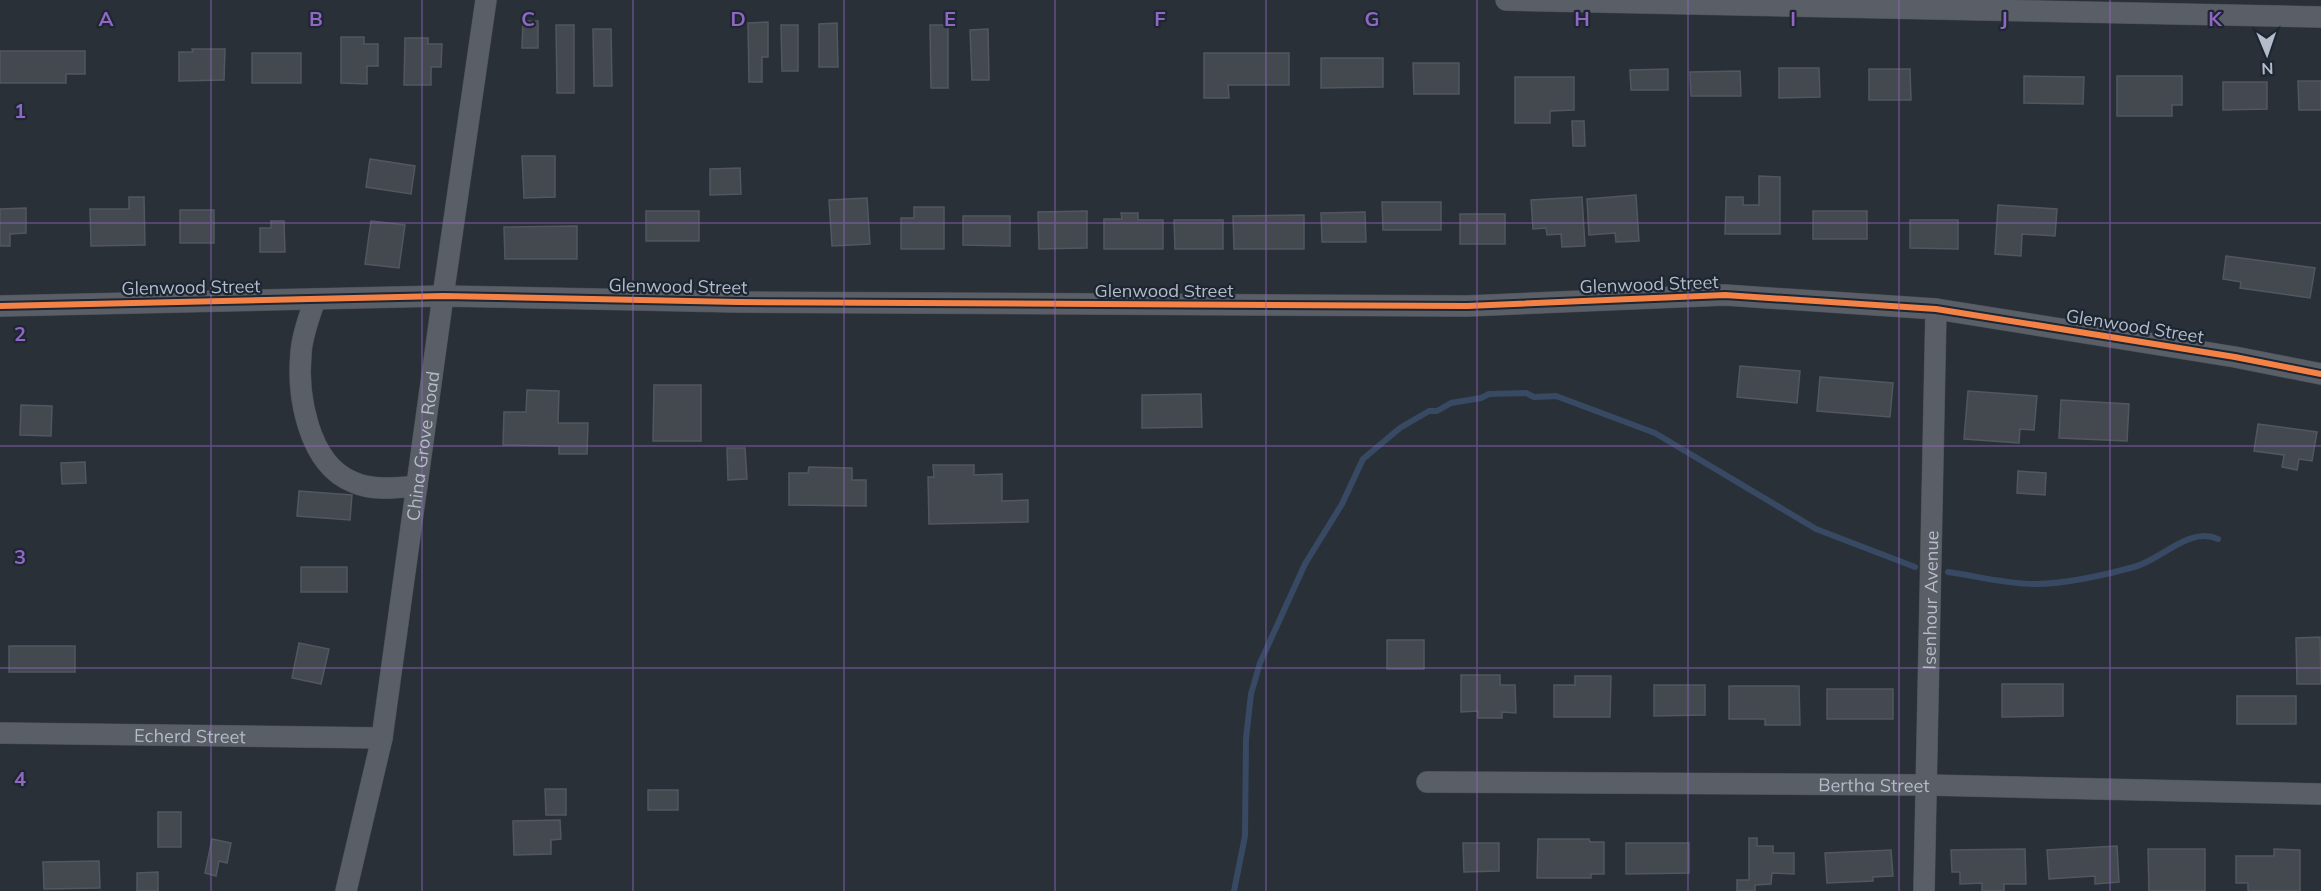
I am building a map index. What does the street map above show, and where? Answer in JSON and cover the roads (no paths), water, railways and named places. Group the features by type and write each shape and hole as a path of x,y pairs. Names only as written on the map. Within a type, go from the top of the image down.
{"street":[{"name":"China Grove Road","path":"346,891 382,738 442,296 486,0"},
{"path":"1506,0 1985,6 2321,17"},
{"name":"Glenwood Street","path":"0,306 442,296 738,302 1467,306 1725,295 1936,309 2223,355 2321,374"},
{"path":"315,299 301,352 301,379 307,423 313,443 331,466 350,482 375,487 417,486"},
{"name":"Isenhour Avenue","path":"1924,891 1928,785 1936,309"},
{"name":"Echerd Street","path":"0,733 382,738"},
{"name":"Bertha Street","path":"1427,782 1928,785 2321,794"}],"waterway":[{"path":"1234,891 1245,836 1246,739 1251,694 1260,663 1305,564 1342,504 1363,459 1400,428 1429,411 1437,411 1451,403 1481,398 1489,394 1526,393 1534,397 1556,396 1655,433 1816,529 1915,567"},
{"path":"1948,572 2013,583 2059,582 2134,567 2196,537 2207,536 2218,539"}]}
